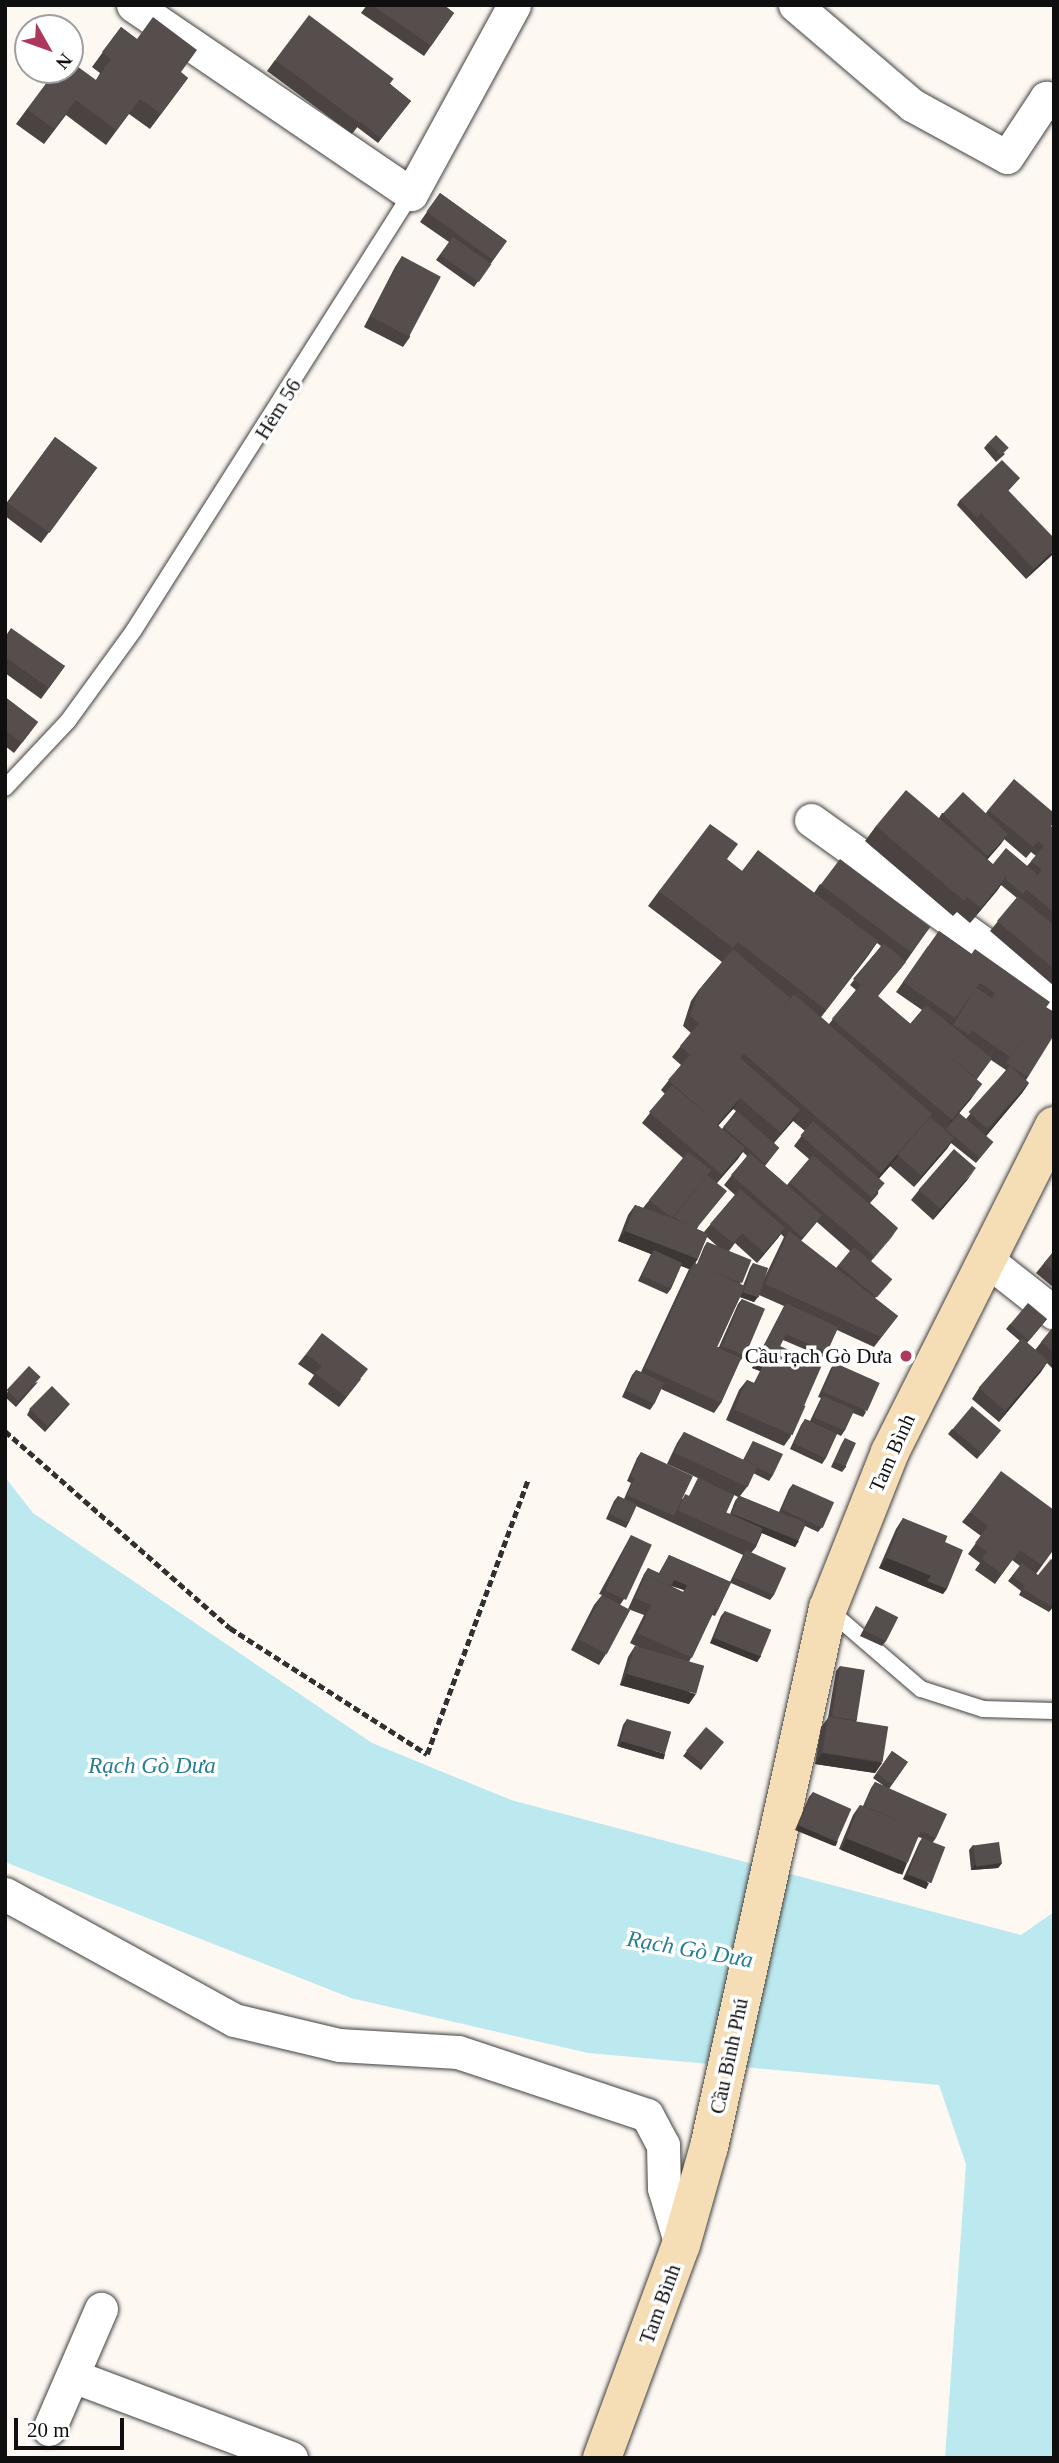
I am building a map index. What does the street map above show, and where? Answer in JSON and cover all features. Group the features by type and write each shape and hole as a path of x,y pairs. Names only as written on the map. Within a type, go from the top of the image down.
{"main road":[{"name":"Tam Bình","path":"785,1801 828,1608 890,1452 1054,1126"},
{"name":"Cầu Bình Phú","path":"709,2147 785,1801"},
{"name":"Tam Bình","path":"602,2458 681,2245 709,2147"}],"street":[{"path":"133,5 411,194"},
{"name":"Hẻm 56","path":"411,194 514,5"},
{"path":"795,5 912,105 1007,157 1046,98 1054,104"},
{"path":"811,820 1054,994"},
{"path":"986,1261 1054,1313"},
{"path":"5,1894 234,2020 339,2045 458,2052 647,2115 663,2145 664,2188 681,2245"},
{"path":"50,2429 101,2309"},
{"path":"73,2376 291,2458"}],"lane":[{"name":"Hẻm 56","path":"5,788 68,721 134,630 411,194"},
{"path":"828,1608 920,1689 983,1709 1054,1711"}],"path":[{"path":"5,1431 230,1628 427,1754 528,1479"}],"water":[{"name":"Rạch Gò Dưa","path":"5,1477 33,1513 372,1743 511,1800 1021,1935 1054,1912 1054,2458 945,2458 966,2164 939,2085 588,2053 351,1998 5,1862"}],"building":[{"path":"372,5 444,5 454,13 431,46"},
{"path":"309,15 394,79 360,124 275,60"},
{"path":"153,17 197,50 181,72 188,78 161,114 140,99 116,130 76,100 54,129 27,109 46,84 84,84 84,71 96,80 111,59 102,52 121,27 137,39"},
{"path":"390,84 411,101 381,138 360,121"},
{"path":"440,193 506,241 493,260 426,212"},
{"path":"453,237 492,264 479,282 440,255"},
{"path":"402,256 441,277 409,337 370,316"},
{"path":"996,435 1009,448 1001,456 988,443"},
{"path":"55,437 97,468 49,533 7,503"},
{"path":"1002,460 1020,478 977,518 960,500"},
{"path":"1007,489 1054,538 1054,550 1034,569 981,513"},
{"path":"11,628 65,666 49,688 5,657 5,637"},
{"path":"5,697 38,722 22,743 5,730"},
{"path":"1014,779 1054,813 1054,823 1051,826 1054,829 1054,913 1026,889 1042,870 1031,861 1044,846 1038,841 1033,847 988,810"},
{"path":"906,790 1007,876 981,908 967,897 964,901 876,826"},
{"path":"963,792 1008,834 988,856 943,814"},
{"path":"710,824 738,844 727,859 742,871 758,850 878,941 826,1010 738,942 733,948 659,891"},
{"path":"1006,848 1038,875 1023,894 1005,879 1007,876 993,864"},
{"path":"840,859 930,927 911,953 821,885"},
{"path":"1018,896 1054,925 1054,969 997,921"},
{"path":"939,931 972,954 961,970 928,947"},
{"path":"884,943 906,962 877,996 853,979"},
{"path":"928,946 961,969 975,949 1050,1002 1010,1057 970,1029 995,993 980,983 955,1018 903,982"},
{"path":"733,949 790,998 740,1058 800,1110 781,1133 740,1098 717,1125 745,1148 722,1175 649,1112 672,1085 714,1120 668,1080 690,1055 680,1046 699,1023 690,1016 698,991"},
{"path":"862,983 982,1084 952,1120 832,1019"},
{"path":"976,988 992,998 969,1035 953,1024"},
{"path":"794,994 932,1114 881,1173 743,1053"},
{"path":"926,1005 992,1058 976,1078 910,1024"},
{"path":"1046,1007 1054,1012 1054,1035 1028,1077 1006,1063"},
{"path":"1010,1066 1029,1083 987,1129 969,1112"},
{"path":"737,1111 779,1148 765,1164 723,1127"},
{"path":"959,1113 993,1142 980,1158 946,1129"},
{"path":"930,1117 954,1138 921,1176 897,1155"},
{"path":"813,1121 885,1183 872,1198 801,1135"},
{"path":"954,1149 976,1168 940,1209 919,1190"},
{"path":"688,1152 711,1170 672,1218 649,1200"},
{"path":"750,1153 822,1215 803,1237 731,1175"},
{"path":"813,1155 898,1228 874,1256 789,1182"},
{"path":"707,1175 727,1191 696,1229 674,1217"},
{"path":"740,1189 785,1228 764,1253 742,1233 733,1243 710,1224"},
{"path":"635,1205 708,1234 698,1259 625,1231"},
{"path":"789,1231 898,1316 881,1337 765,1284"},
{"path":"707,1242 752,1260 742,1283 698,1265"},
{"path":"854,1247 892,1279 877,1298 839,1265"},
{"path":"654,1250 682,1263 670,1288 642,1275"},
{"path":"1054,1251 1054,1272 1044,1263"},
{"path":"694,1263 745,1286 717,1347 741,1358 721,1403 645,1368"},
{"path":"753,1263 768,1268 759,1297 743,1292"},
{"path":"742,1299 765,1309 745,1356 722,1346"},
{"path":"786,1303 838,1327 827,1352 786,1334 780,1346 822,1365 804,1406 755,1384 763,1365 756,1362"},
{"path":"1028,1303 1047,1319 1029,1341 1010,1324"},
{"path":"1054,1326 1054,1353 1041,1342"},
{"path":"322,1333 368,1369 346,1397 315,1373 322,1366 306,1354"},
{"path":"1022,1338 1048,1361 1005,1411 979,1388"},
{"path":"835,1363 880,1383 867,1411 822,1391"},
{"path":"29,1366 41,1377 18,1401 6,1390"},
{"path":"636,1370 664,1383 654,1404 626,1391"},
{"path":"747,1380 805,1406 792,1435 734,1409"},
{"path":"52,1386 70,1404 47,1426 29,1409"},
{"path":"823,1396 854,1410 845,1431 814,1417"},
{"path":"972,1406 1001,1430 982,1453 953,1429"},
{"path":"805,1419 837,1434 825,1458 794,1443"},
{"path":"684,1432 757,1466 748,1487 674,1453"},
{"path":"845,1438 856,1443 845,1467 834,1462"},
{"path":"753,1441 783,1454 773,1475 744,1460"},
{"path":"641,1452 693,1476 674,1516 627,1495 635,1478 631,1476"},
{"path":"1001,1471 1054,1510 1054,1549 1041,1565 1020,1550 1002,1574 982,1559 987,1552 975,1543 988,1526 970,1512"},
{"path":"698,1478 734,1495 726,1513 690,1496"},
{"path":"793,1484 834,1502 823,1528 782,1510"},
{"path":"685,1494 763,1529 755,1545 678,1510"},
{"path":"618,1496 637,1505 629,1523 610,1514"},
{"path":"739,1496 806,1523 799,1541 732,1514"},
{"path":"903,1518 948,1536 931,1576 887,1558"},
{"path":"631,1535 652,1545 626,1600 605,1590"},
{"path":"945,1542 963,1550 947,1589 927,1581"},
{"path":"746,1550 786,1568 774,1595 734,1577"},
{"path":"669,1555 731,1582 718,1610 684,1593 687,1585 674,1580 671,1586 646,1575 642,1580 648,1568 660,1574"},
{"path":"1051,1559 1054,1561 1053,1607 1023,1589 1025,1586 1012,1576 1022,1563 1038,1575"},
{"path":"646,1575 716,1607 692,1658 638,1633 651,1605 635,1598"},
{"path":"602,1595 630,1610 607,1654 579,1639"},
{"path":"876,1606 898,1617 886,1641 864,1630"},
{"path":"725,1611 771,1630 760,1657 714,1638"},
{"path":"635,1646 704,1666 696,1694 627,1674"},
{"path":"840,1666 865,1670 857,1720 832,1716"},
{"path":"828,1717 888,1727 883,1762 822,1753"},
{"path":"627,1719 671,1732 665,1754 621,1741"},
{"path":"706,1727 724,1742 704,1766 686,1751"},
{"path":"892,1751 908,1762 892,1784 877,1773"},
{"path":"875,1782 947,1814 936,1838 864,1806"},
{"path":"813,1792 851,1809 837,1842 798,1825"},
{"path":"860,1805 921,1830 908,1863 847,1838"},
{"path":"922,1838 945,1847 931,1883 908,1874"},
{"path":"999,1842 1002,1863 976,1866 973,1846"}],"place":[{"name":"Cầu rạch Gò Dưa","path":"906,1356"}]}
